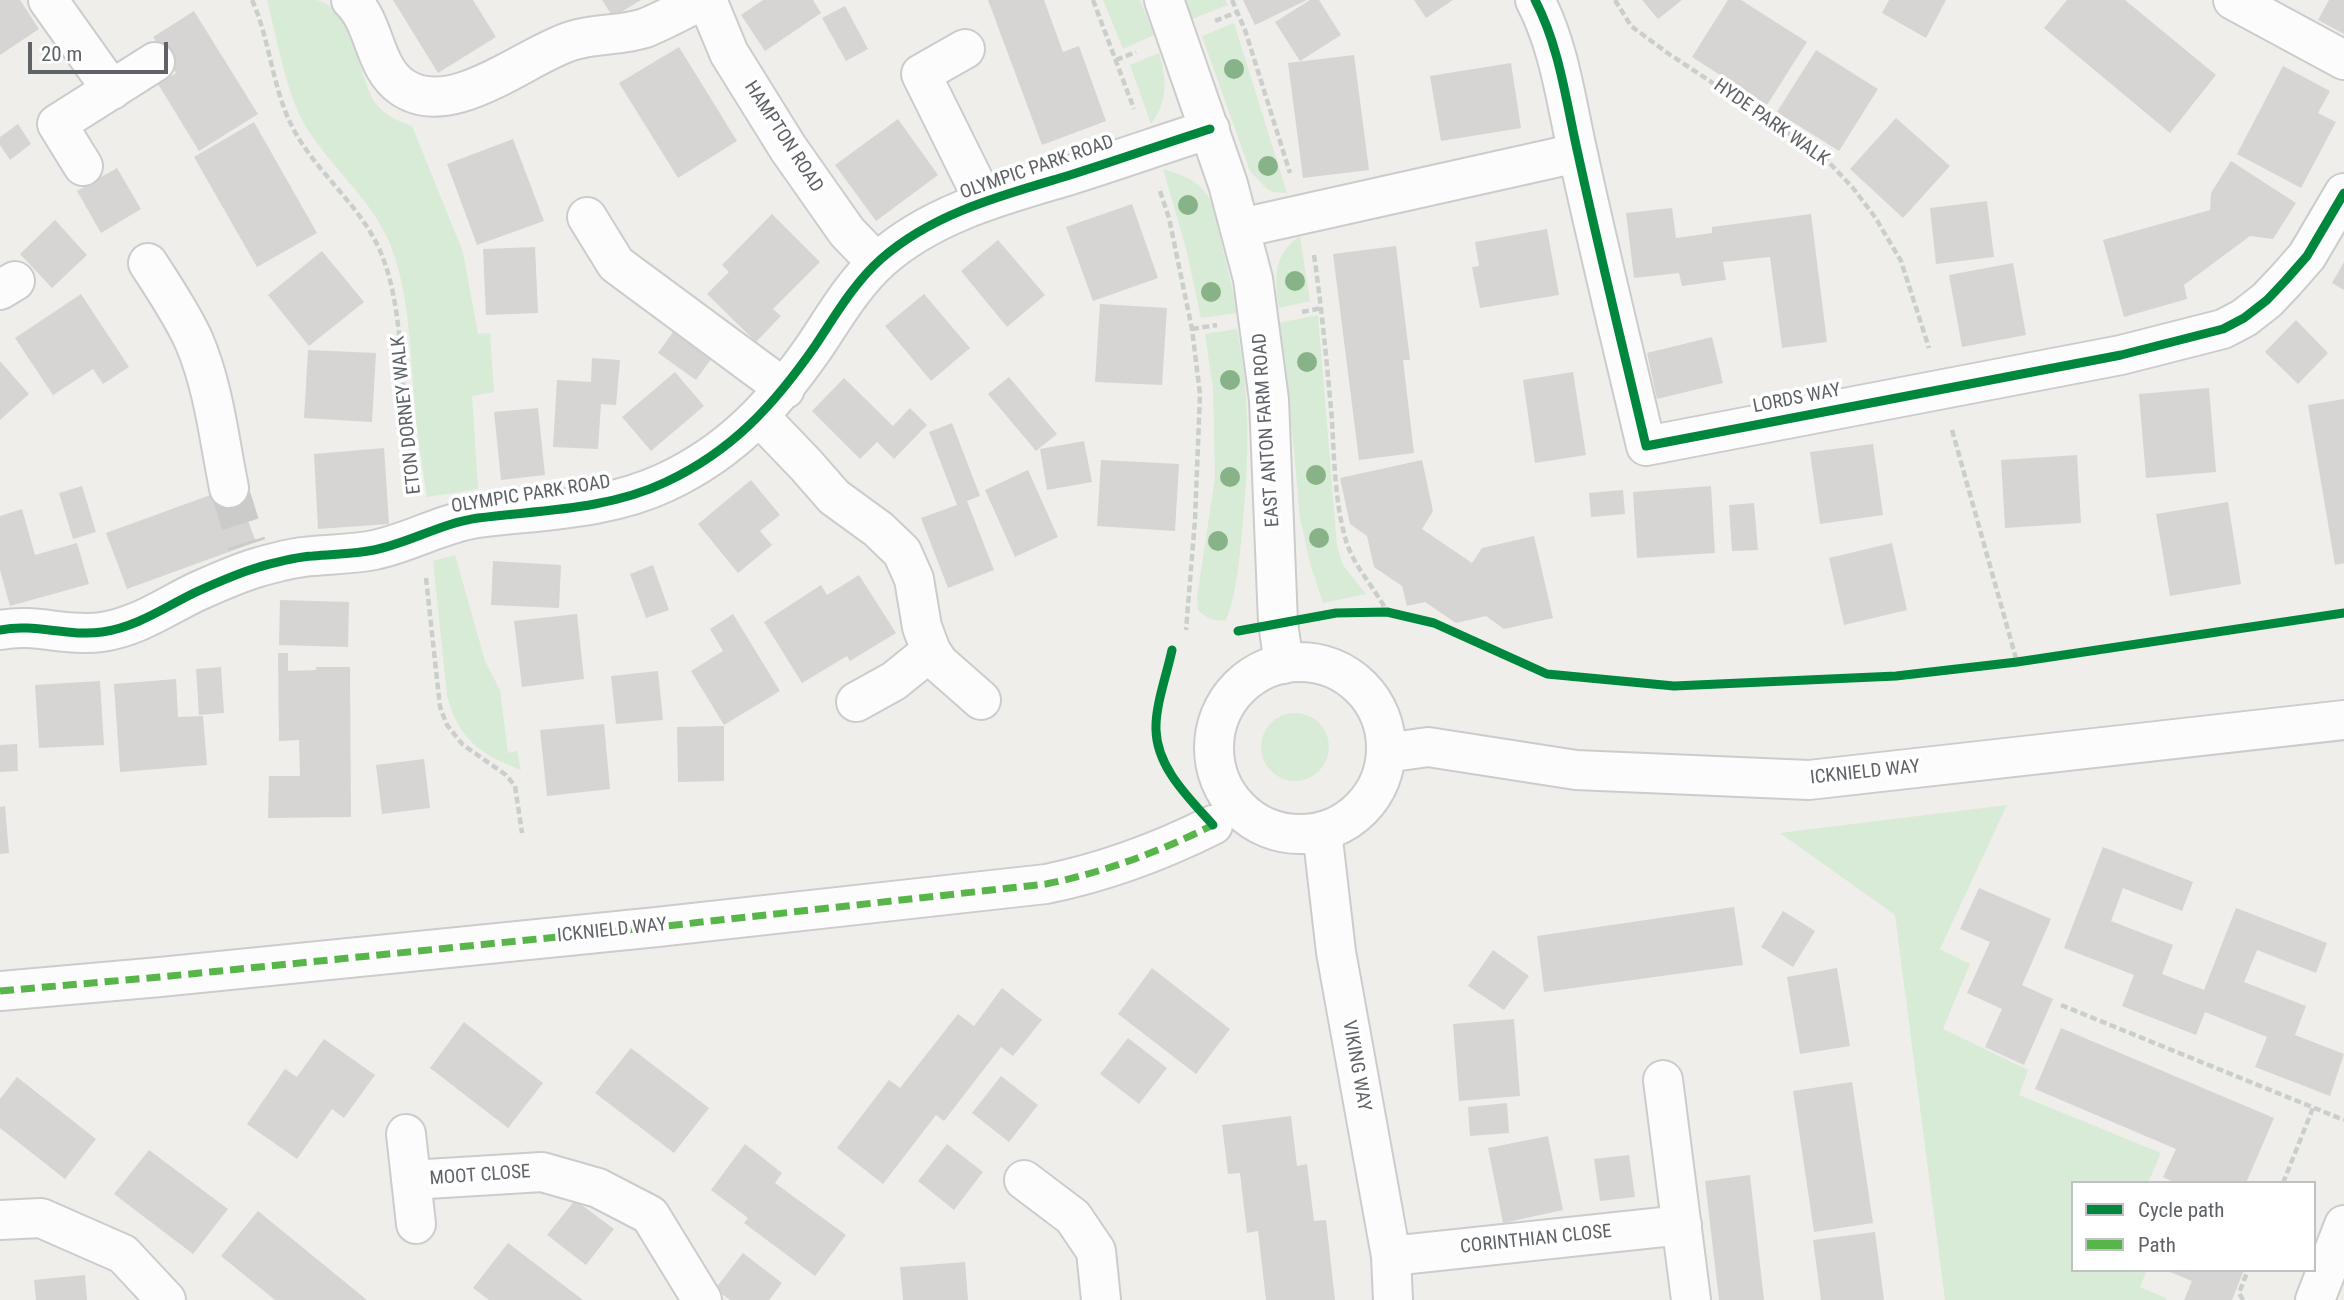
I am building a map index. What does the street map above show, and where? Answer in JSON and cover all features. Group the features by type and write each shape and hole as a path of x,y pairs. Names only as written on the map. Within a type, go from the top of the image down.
{"street":[{"path":"48,0 112,90"},
{"name":"HAMPTON ROAD","path":"351,0 363,15 384,66 396,82 414,93 434,97 459,93 482,84 571,41 645,28 705,0 729,53 788,148 847,232 877,263"},
{"name":"EAST ANTON FARM ROAD","path":"1164,0 1210,129 1241,228 1253,279 1269,400 1278,624 1284,664"},
{"name":"LORDS WAY","path":"1535,0 1544,16 1562,74 1577,153 1646,446 2120,355 2223,329 2252,312 2285,281 2307,256 2344,193"},
{"path":"2234,0 2344,60"},
{"path":"965,49 920,74 984,201"},
{"path":"83,166 57,124 155,62"},
{"name":"OLYMPIC PARK ROAD","path":"0,630 28,626 88,633 116,629 134,624 197,592 251,556 296,557 377,550 474,519 577,507 643,491 665,482 710,456 759,416 785,389 835,314 877,263 904,242 984,201 1210,129"},
{"path":"1241,228 1577,153"},
{"path":"587,217 616,264 785,389"},
{"path":"148,262 194,342 220,434 229,488"},
{"path":"759,416 834,497 878,528 902,551 914,579 922,627 931,651 945,668 981,700"},
{"path":"856,702 894,681 931,651"},
{"path":"1304,662 1323,665 1357,684 1370,698 1384,733 1386,753 1383,771 1367,802 1354,815 1322,831 1305,834 1287,833 1254,821 1232,801 1216,768 1215,732 1220,715 1229,701 1239,687 1253,676 1284,664 1304,662"},
{"name":"ICKNIELD WAY","path":"1386,753 1428,747 1576,770 1809,780 2344,720"},
{"name":"ICKNIELD WAY","path":"0,990 173,976 657,927 1046,884 1088,875 1141,858 1213,825"},
{"name":"VIKING WAY","path":"1322,831 1336,952 1391,1256 1394,1300"},
{"path":"1663,1080 1691,1300"},
{"name":"MOOT CLOSE","path":"406,1134 415,1224"},
{"name":"MOOT CLOSE","path":"411,1181 542,1172 598,1188 650,1215 702,1300"},
{"path":"1024,1180 1073,1217 1096,1251 1101,1300"},
{"path":"0,1220 41,1218 123,1254 166,1300"},
{"name":"CORINTHIAN CLOSE","path":"1391,1256 1682,1225"},
{"path":"2315,1300 2344,1225"}],"path":[{"path":"1093,0 1137,120 1108,131 1125,188 1157,181 1169,218 1192,329 1200,394 1195,520 1186,630"},
{"path":"1232,0 1245,30 1290,176"},
{"path":"1336,208 1340,234 1312,242 1324,325 1336,475 1345,537 1355,562 1387,612"},
{"path":"2062,1004 2344,1120"},
{"path":"2284,1181 2313,1108"},
{"path":"2243,1300 2239,1293 2247,1272"}],"green space":[{"path":"267,0 316,0 329,6 340,16 348,30 376,104 392,118 412,126 463,252 478,334 490,333 494,392 472,396 478,489 427,497 416,421 410,340 398,267 375,216 316,142 299,114"},
{"path":"1103,0 1140,0 1154,35 1123,49"},
{"path":"1184,0 1225,0 1228,5 1192,19"},
{"path":"1234,23 1287,193 1267,189 1250,171 1202,36"},
{"path":"1159,53 1164,72 1163,99 1151,124 1130,65"},
{"path":"1163,169 1192,181 1212,203 1238,313 1201,318 1186,248"},
{"path":"1300,236 1310,301 1279,308 1276,277 1280,259 1291,243"},
{"path":"1318,315 1337,546 1343,565 1366,594 1323,603 1310,563 1300,518 1278,323"},
{"path":"1237,329 1247,405 1246,480 1240,554 1230,609 1226,620 1214,620 1198,610 1197,598 1215,477 1213,389 1205,334"},
{"path":"455,555 485,661 500,690 508,753 517,751 521,770 482,751 464,734 447,695 433,561"},
{"path":"1295,713 1308,716 1319,723 1326,734 1329,747 1326,760 1319,771 1308,778 1295,781 1282,778 1271,771 1264,760 1261,747 1264,734 1271,723 1282,716"},
{"path":"2007,805 1940,949 1970,964 1943,1029 2028,1070 2019,1095 2161,1153 2149,1181 2071,1181 2071,1272 2146,1272 2140,1287 2166,1300 1945,1300 1895,915 1780,833"}],"building":[{"path":"0,0 20,0 39,29 0,55"},
{"path":"393,0 473,0 496,37 438,73"},
{"path":"602,0 641,0 613,17"},
{"path":"763,0 813,0 821,13 765,51 741,15"},
{"path":"988,0 1044,0 1063,52 1079,46 1106,121 1042,145"},
{"path":"1243,0 1307,0 1255,25"},
{"path":"1310,0 1319,0 1341,35 1300,61 1275,22"},
{"path":"1414,0 1453,0 1426,18"},
{"path":"1642,0 1682,0 1658,19"},
{"path":"1728,0 1741,0 1807,42 1767,105 1692,57"},
{"path":"1889,0 1946,0 1926,38 1882,13"},
{"path":"2067,0 2125,0 2216,75 2170,133 2044,28"},
{"path":"2329,0 2344,0 2344,34 2318,20"},
{"path":"845,6 868,49 846,61 822,18"},
{"path":"194,11 258,114 199,151 158,84 176,73 153,37"},
{"path":"679,47 737,141 678,178 619,83"},
{"path":"1816,50 1878,89 1839,151 1777,112"},
{"path":"1354,55 1369,170 1303,178 1288,63"},
{"path":"1511,63 1521,128 1441,141 1430,76"},
{"path":"2283,66 2330,91 2318,113 2336,122 2301,188 2237,154"},
{"path":"1896,118 1950,166 1903,218 1850,169"},
{"path":"898,119 938,175 876,221 835,165"},
{"path":"254,122 317,233 257,267 194,157"},
{"path":"18,124 31,144 10,160 0,145 0,137"},
{"path":"513,139 544,221 477,245 447,164"},
{"path":"2231,161 2296,203 2273,239 2250,236 2184,285 2187,299 2124,317 2103,240 2210,210 2211,193"},
{"path":"117,168 141,209 101,233 77,191"},
{"path":"1987,201 1994,257 1936,264 1930,208"},
{"path":"1132,204 1158,278 1093,301 1066,227"},
{"path":"1672,208 1676,238 1712,233 1712,227 1811,214 1827,342 1782,348 1770,257 1723,262 1726,280 1682,286 1679,273 1634,278 1626,213"},
{"path":"772,214 820,262 773,309 781,316 756,342 707,294 729,272 722,265"},
{"path":"55,220 87,255 52,288 20,254"},
{"path":"1547,229 1559,295 1480,308 1472,267 1479,266 1475,242"},
{"path":"998,240 1045,295 1007,327 961,271"},
{"path":"1396,246 1410,360 1403,360 1414,453 1359,460 1333,254"},
{"path":"535,247 538,313 486,315 483,249"},
{"path":"322,251 364,302 309,346 268,295"},
{"path":"2344,262 2344,290 2332,283"},
{"path":"2013,263 2026,335 1962,347 1949,275"},
{"path":"81,294 129,367 103,384 93,369 53,395 15,338"},
{"path":"924,294 970,348 931,381 885,326"},
{"path":"1100,304 1167,308 1162,385 1095,382"},
{"path":"2296,320 2328,353 2298,384 2265,352"},
{"path":"673,332 711,359 696,380 658,353"},
{"path":"1712,337 1723,383 1657,399 1647,353"},
{"path":"308,350 376,353 372,422 304,418"},
{"path":"592,358 620,360 616,405 601,404 598,449 553,447 557,380 591,382"},
{"path":"0,361 29,394 0,420"},
{"path":"675,372 704,406 651,451 622,417"},
{"path":"1573,372 1586,455 1535,463 1523,380"},
{"path":"1009,377 1057,434 1036,451 988,394"},
{"path":"844,378 893,426 910,408 927,425 894,459 877,442 860,459 812,411"},
{"path":"2209,388 2216,472 2146,478 2139,394"},
{"path":"2344,399 2344,563 2335,565 2308,405"},
{"path":"538,408 545,475 501,480 494,412"},
{"path":"952,423 980,496 967,501 994,570 948,588 921,518 957,505 929,432"},
{"path":"1084,441 1092,482 1047,490 1040,449"},
{"path":"1873,444 1883,515 1820,524 1810,452"},
{"path":"384,448 389,524 318,529 314,454"},
{"path":"2077,455 2081,523 2005,528 2001,460"},
{"path":"1101,460 1179,464 1175,531 1097,526"},
{"path":"1422,460 1433,511 1422,529 1472,563 1482,548 1534,536 1553,618 1504,629 1486,616 1456,623 1425,602 1407,606 1402,586 1374,567 1367,536 1350,524 1340,478"},
{"path":"1028,470 1058,537 1015,557 985,490"},
{"path":"751,480 780,515 760,531 772,545 738,573 698,524"},
{"path":"82,486 96,532 73,539 59,493"},
{"path":"235,486 256,542 127,589 106,533"},
{"path":"1711,486 1715,553 1637,558 1633,492"},
{"path":"1623,490 1625,514 1591,517 1589,493"},
{"path":"2228,502 2241,584 2170,596 2156,514"},
{"path":"1754,503 1758,550 1732,551 1729,505"},
{"path":"22,509 35,555 77,543 89,584 10,606 0,570 0,516"},
{"path":"1892,543 1907,610 1844,625 1829,558"},
{"path":"493,561 561,565 559,608 491,605"},
{"path":"653,565 669,610 646,618 630,574"},
{"path":"859,575 896,633 850,661 847,656 802,683 764,622 821,585 827,595"},
{"path":"280,600 349,602 348,647 279,645"},
{"path":"577,614 584,679 522,687 514,621"},
{"path":"733,614 780,691 724,725 691,671 723,651 710,629"},
{"path":"278,653 288,653 288,671 316,670 316,667 350,667 351,817 268,818 269,776 300,776 299,740 279,741"},
{"path":"221,667 224,713 199,715 196,669"},
{"path":"658,671 663,720 616,724 611,676"},
{"path":"176,679 178,717 203,716 207,765 120,772 114,684"},
{"path":"100,681 104,745 39,748 35,685"},
{"path":"604,724 610,789 547,796 540,730"},
{"path":"724,726 724,781 678,782 677,727"},
{"path":"17,744 18,771 0,772 0,745"},
{"path":"424,759 430,808 382,814 376,765"},
{"path":"5,806 9,853 0,854 0,807"},
{"path":"2103,847 2193,882 2182,911 2123,888 2111,921 2173,945 2162,974 2204,990 2236,908 2327,943 2316,973 2257,950 2244,982 2306,1006 2295,1035 2344,1054 2330,1096 2255,1067 2267,1037 2205,1012 2196,1035 2122,1006 2134,975 2064,948"},
{"path":"1979,888 2051,919 2022,985 2053,999 2024,1065 1985,1047 2002,1009 1967,993 1990,942 1960,929"},
{"path":"1734,907 1743,965 1544,992 1537,936"},
{"path":"1783,911 1815,931 1793,967 1761,947"},
{"path":"1493,950 1529,976 1504,1010 1468,986"},
{"path":"1152,968 1230,1029 1196,1074 1118,1014"},
{"path":"1837,968 1850,1046 1800,1054 1787,977"},
{"path":"1002,988 1042,1020 1013,1056 1001,1047 944,1121 936,1115 883,1184 837,1148 889,1080 900,1088 958,1014 974,1026"},
{"path":"1514,1019 1520,1096 1459,1101 1453,1024"},
{"path":"464,1022 543,1083 508,1128 430,1068"},
{"path":"2061,1028 2274,1118 2247,1181 2172,1181 2163,1177 2176,1149 2035,1089"},
{"path":"1128,1038 1167,1068 1139,1104 1100,1074"},
{"path":"324,1039 375,1075 344,1118 332,1109 297,1159 247,1124 285,1069 297,1077"},
{"path":"631,1048 709,1108 674,1153 595,1093"},
{"path":"1001,1076 1038,1105 1009,1142 972,1113"},
{"path":"17,1077 96,1139 65,1179 0,1128 0,1099"},
{"path":"1852,1082 1873,1223 1814,1232 1793,1091"},
{"path":"1507,1103 1509,1133 1470,1136 1468,1107"},
{"path":"1291,1116 1297,1166 1307,1164 1314,1221 1326,1220 1335,1300 1266,1300 1258,1231 1247,1233 1240,1173 1228,1174 1222,1125"},
{"path":"1548,1136 1563,1210 1503,1223 1488,1148"},
{"path":"745,1144 782,1173 775,1183 846,1235 815,1276 744,1223 748,1218 711,1190"},
{"path":"947,1144 983,1172 954,1210 918,1181"},
{"path":"149,1150 228,1209 193,1254 114,1194"},
{"path":"1629,1155 1635,1197 1600,1201 1594,1159"},
{"path":"1750,1175 1764,1300 1719,1300 1705,1181"},
{"path":"575,1200 614,1229 586,1265 547,1235"},
{"path":"258,1211 367,1300 275,1300 221,1256"},
{"path":"1875,1232 1884,1300 1821,1300 1813,1240"},
{"path":"508,1243 583,1300 489,1300 473,1288"},
{"path":"743,1253 782,1283 769,1300 730,1300 715,1289"},
{"path":"965,1262 968,1300 903,1300 900,1267"},
{"path":"2170,1272 2243,1272 2232,1300 2184,1300 2192,1281"},
{"path":"85,1275 87,1300 36,1300 34,1280"}],"tunnel":[{"path":"229,488 247,545"}],"marked path":[{"path":"0,991 657,927 1046,884 1131,860 1213,825"}],"cycle path":[{"path":"1535,0 1551,37 1561,76 1646,446 2121,355 2223,329 2244,318 2285,281 2307,256 2344,193"},
{"path":"0,630 26,628 76,633 102,632 139,621 227,578 272,563 299,557 374,550 465,521 597,504 666,482 711,456 767,407 800,368 862,279 901,243 969,207 1210,129"},
{"path":"1238,631 1336,613 1387,612 1434,623 1547,674 1674,686 1896,676 2017,662 2344,613"},
{"path":"1172,650 1157,711 1158,744 1176,782 1213,825"}]}
